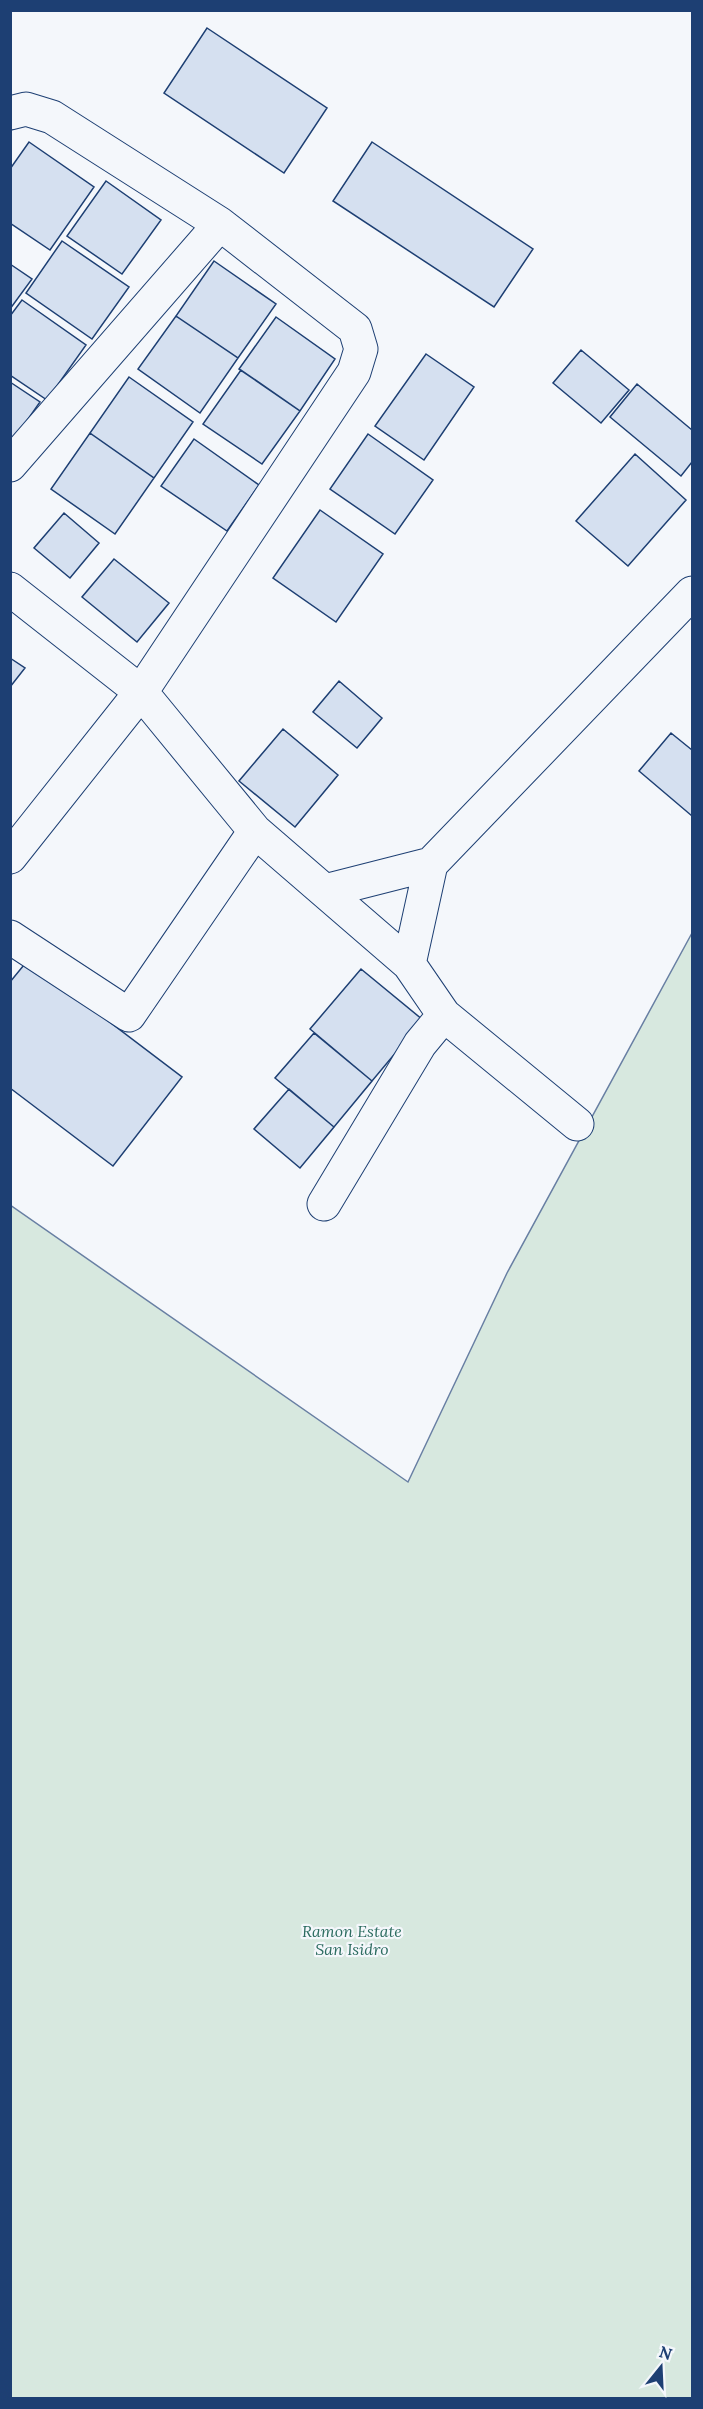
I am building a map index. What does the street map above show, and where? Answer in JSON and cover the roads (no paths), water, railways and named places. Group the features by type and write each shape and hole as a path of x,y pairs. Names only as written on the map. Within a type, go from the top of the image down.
{"street":[{"path":"10,113 26,109 52,117 220,224 355,329 361,349 354,372 141,692 10,857"},
{"path":"10,465 220,224"},
{"path":"10,590 141,692 255,831 409,963 444,1015 577,1124"},
{"path":"409,963 431,864 693,593"},
{"path":"10,937 129,1015 255,831"},
{"path":"325,891 431,864"},
{"path":"324,1204 420,1044 444,1015"}],"park label":[{"name":"Ramon Estate San Isidro","path":"352,1940"}]}
